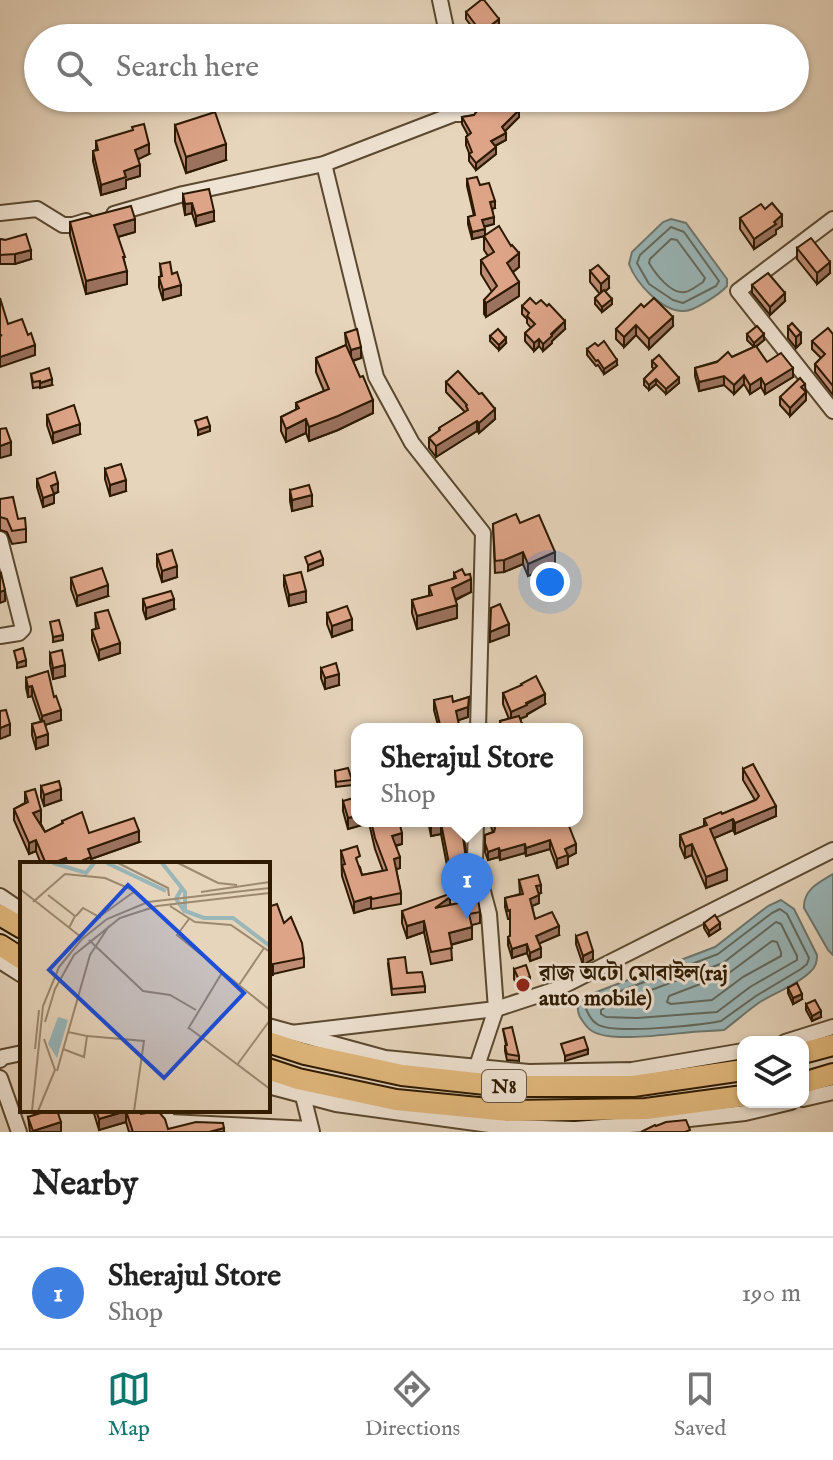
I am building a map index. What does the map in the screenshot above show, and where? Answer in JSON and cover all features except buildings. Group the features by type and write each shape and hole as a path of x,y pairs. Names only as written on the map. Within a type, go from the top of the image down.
{"highway":[{"path":"0,915 20,927"},
{"path":"0,945 20,958"},
{"name":"N8","path":"270,1043 305,1054 402,1075 504,1086 633,1086 737,1071"},
{"path":"809,1051 833,1045"},
{"name":"N8","path":"270,1070 298,1079 396,1100 509,1111 646,1109 737,1097"},
{"path":"809,1081 833,1074"}],"street":[{"path":"440,0 445,24"},
{"path":"0,213 37,209 63,225 73,225 183,194 324,164 460,112"},
{"path":"324,164 376,377 412,443 483,533 478,723"},
{"path":"833,219 738,291 833,411"},
{"path":"0,539 23,629 19,633 0,636"},
{"path":"476,827 475,861 489,914 496,1009 477,1066"},
{"path":"291,1033 496,1009 557,989 833,850"},
{"path":"0,896 20,910"},
{"path":"0,961 20,974"},
{"path":"270,1027 385,1058 529,1072 632,1070 737,1052"},
{"path":"804,1036 833,1027"},
{"path":"0,1060 20,1053"},
{"path":"0,1078 19,1132"},
{"path":"270,1087 336,1104 504,1130 643,1124 766,1108"},
{"path":"809,1098 833,1092"},
{"path":"164,1112 169,1122 311,1130 303,1096"}],"water":[{"path":"671,219 686,223 727,279 727,286 719,293 701,305 684,311 659,302 637,280 629,264 632,252 663,222"},
{"path":"833,874 833,955 804,908 804,902 809,891"},
{"path":"781,900 794,909 817,955 816,964 805,977 760,1002 724,1030 640,1037 612,1036 592,1031 580,1017 578,1007 586,997 715,947 768,906"}],"place":[{"name":"Sherajul Store","path":"467,919"},
{"name":"রাজ অটো মোবাইল(raj auto mobile)","path":"523,985"}]}
